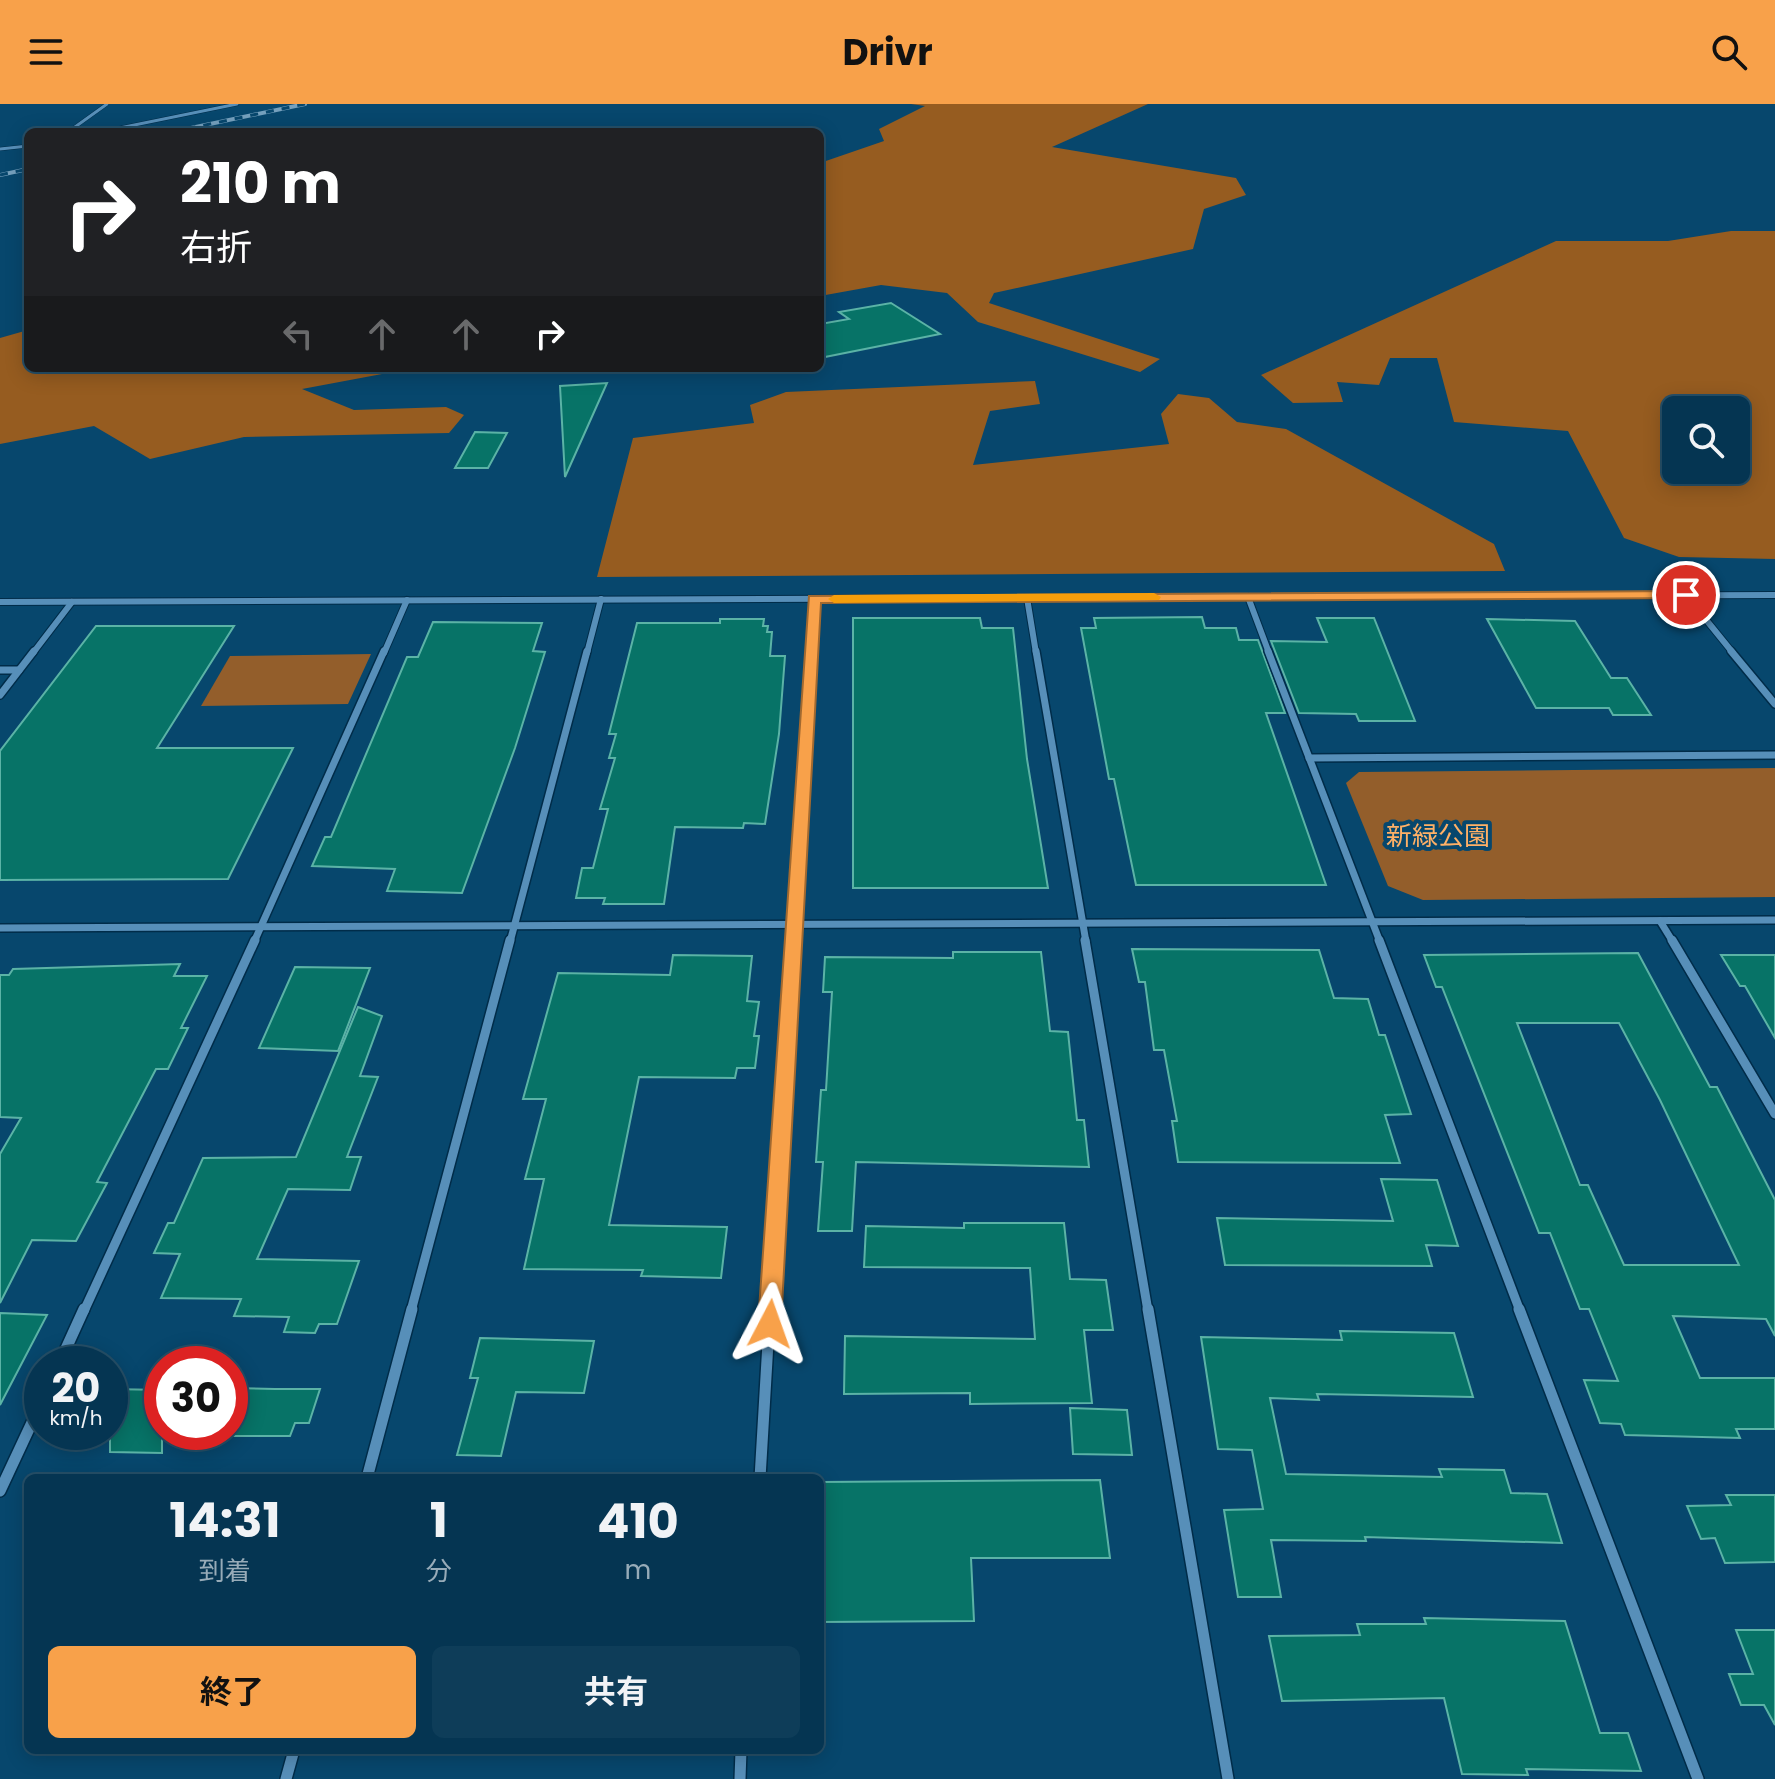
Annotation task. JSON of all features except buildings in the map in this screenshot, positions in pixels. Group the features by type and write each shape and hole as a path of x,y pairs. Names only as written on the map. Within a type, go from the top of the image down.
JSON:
{"street":[{"path":"74,128 107,104"},
{"path":"119,128 237,104"},
{"path":"0,149 24,146"},
{"path":"1686,595 1775,704"},
{"path":"0,602 1775,595"},
{"path":"1248,597 1698,1779"},
{"path":"1027,598 1228,1779"},
{"path":"368,1474 601,599"},
{"path":"760,1474 814,599"},
{"path":"67,1346 262,926 407,600"},
{"path":"0,695 72,602"},
{"path":"0,670 19,670"},
{"path":"1309,758 1775,755"},
{"path":"0,928 1775,920"},
{"path":"1660,921 1775,1114"},
{"path":"0,1491 24,1440"},
{"path":"286,1779 293,1754"},
{"path":"740,1779 741,1754"}],"green space":[{"path":"371,654 348,704 201,706 230,656"},
{"name":"新緑公園","path":"1775,768 1775,897 1423,900 1388,886 1346,783 1359,772"}],"shaded area":[{"path":"911,104 1148,104 1052,147 1236,178 1246,195 1204,209 1193,249 994,293 989,303 1160,359 1140,372 978,322 947,293 881,285 824,295 824,162 884,141 879,129 925,106"},
{"path":"1731,231 1775,231 1775,559 1679,557 1624,538 1568,431 1454,422 1437,358 1390,358 1379,385 1337,382 1343,402 1293,403 1261,375 1556,241 1668,241"},
{"path":"24,331 24,372 393,372 302,389 354,410 446,407 464,415 449,433 244,437 150,459 94,426 0,444 0,338"},
{"path":"1035,381 1040,404 990,411 973,465 1169,444 1161,414 1178,394 1209,398 1237,422 1286,429 1494,544 1505,571 597,577 633,438 754,423 750,405 786,392"}],"railway":[{"path":"191,128 305,104"},
{"path":"0,175 24,170"}],"slow traffic":[{"path":"834,599 1154,597"}],"route":[{"path":"770,1324 814,599 1686,595"}]}
